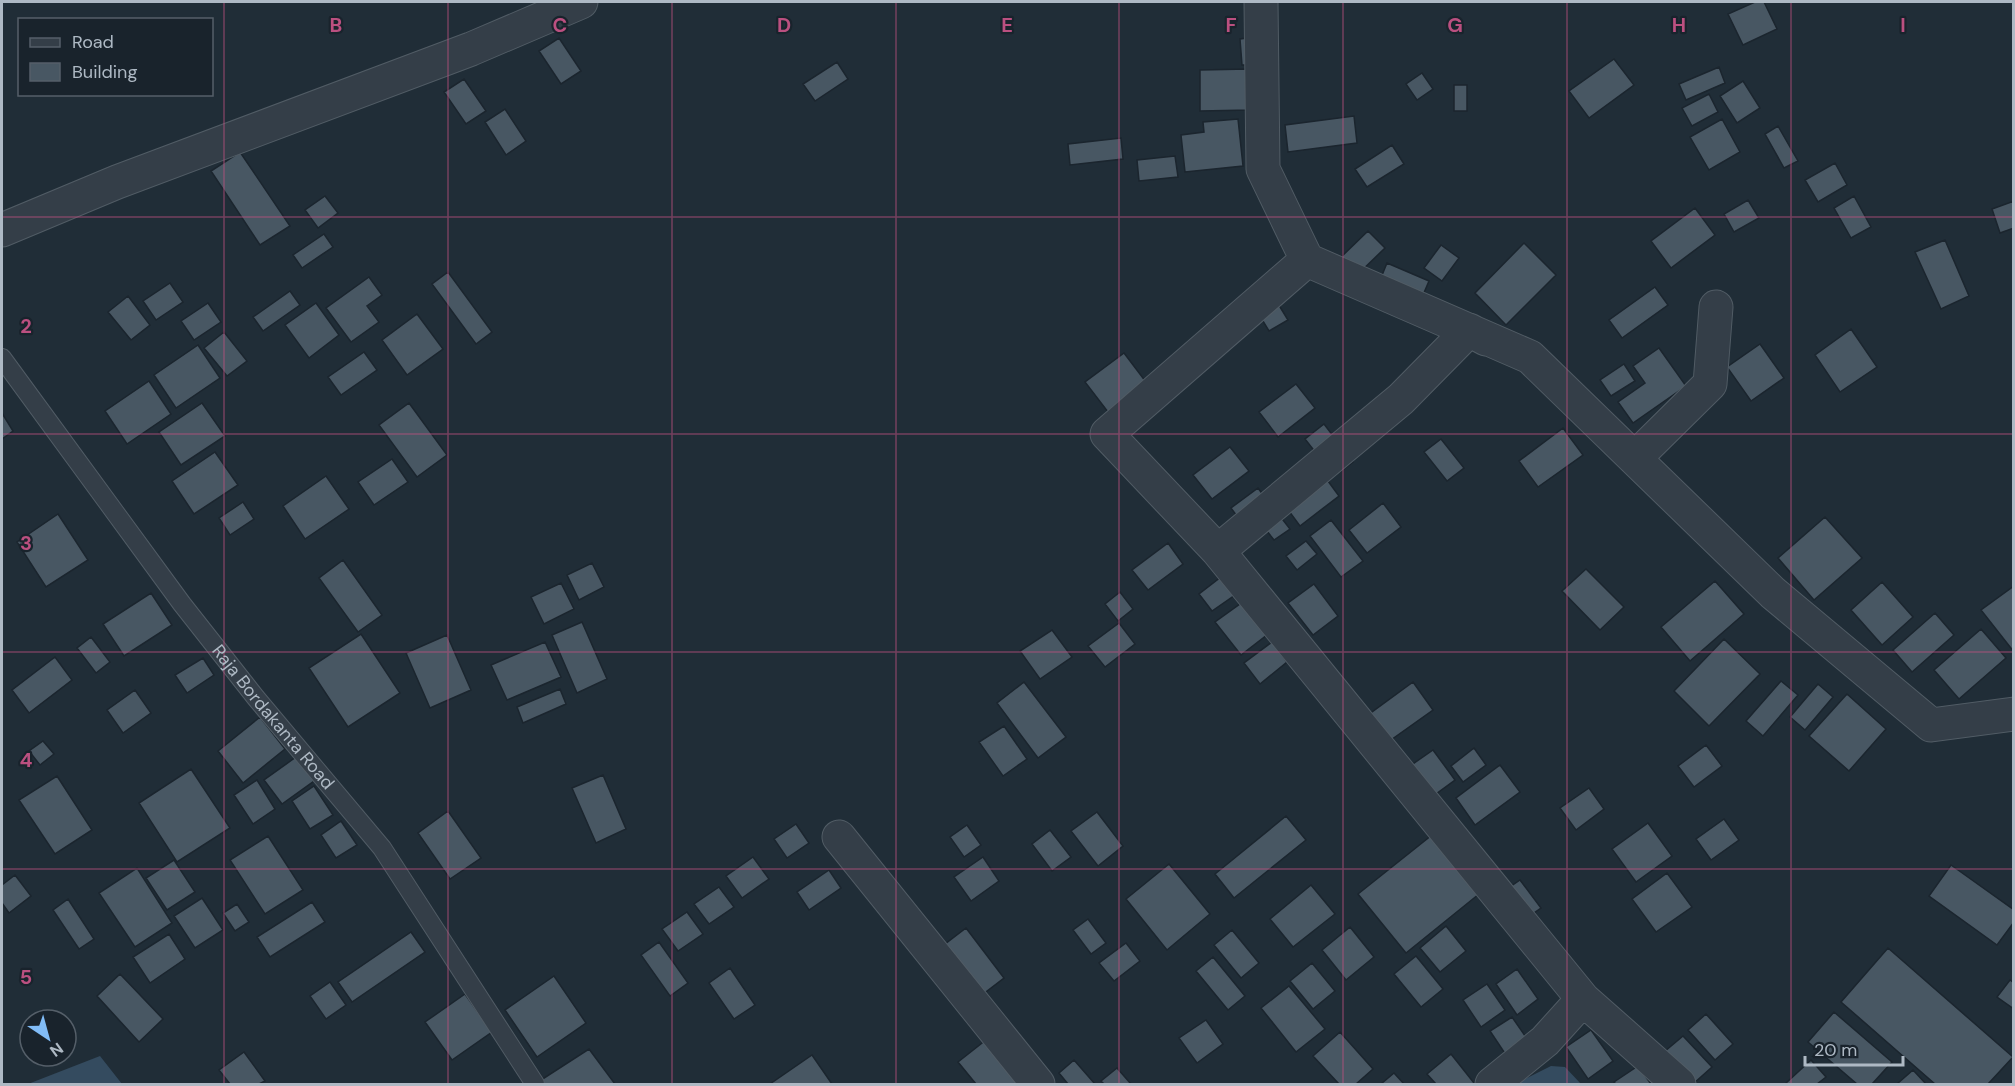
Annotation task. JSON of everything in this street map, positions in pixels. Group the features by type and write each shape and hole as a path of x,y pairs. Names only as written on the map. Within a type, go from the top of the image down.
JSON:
{"street":[{"path":"2,230 117,182 471,49 581,2"},
{"path":"1261,2 1263,169 1307,260 1469,330 1543,370 1773,592 1931,725 2013,714"},
{"path":"1307,260 1107,434 1218,551 1583,999 1679,1084"},
{"path":"1635,458 1710,384 1716,307"},
{"path":"1218,551 1401,399 1469,330"},
{"path":"839,837 1038,1084"},
{"path":"1492,1084 1545,1041 1583,999"}],"lane":[{"name":"Raja Bordakanta Road","path":"2,358 182,604 256,698 381,848 535,1084"}],"water":[{"path":"100,1056 122,1084 28,1084 69,1068 78,1068 78,1065"},
{"path":"1551,1066 1565,1067 1581,1084 1515,1084"}],"building":[{"path":"1755,2 1764,2 1777,29 1743,45 1728,14"},
{"path":"1254,37 1255,65 1242,65 1240,39"},
{"path":"559,38 581,71 561,84 539,51"},
{"path":"1614,59 1634,85 1589,118 1569,91"},
{"path":"837,62 848,79 815,101 803,84"},
{"path":"1719,67 1725,83 1686,100 1679,84"},
{"path":"1249,69 1250,110 1200,111 1200,70"},
{"path":"1422,73 1433,89 1417,100 1406,84"},
{"path":"464,79 486,111 466,124 444,92"},
{"path":"1743,81 1760,108 1737,123 1720,96"},
{"path":"1454,85 1467,85 1467,111 1454,111"},
{"path":"1709,94 1718,112 1692,126 1682,108"},
{"path":"505,109 526,141 506,155 485,122"},
{"path":"1354,116 1357,143 1288,152 1285,125"},
{"path":"1238,119 1243,166 1185,172 1181,135 1204,132 1203,122"},
{"path":"1722,119 1740,152 1709,170 1690,137"},
{"path":"1778,126 1798,161 1784,168 1765,134"},
{"path":"1121,138 1123,159 1070,165 1068,144"},
{"path":"1392,145 1404,164 1367,187 1355,169"},
{"path":"240,152 290,226 260,245 211,171"},
{"path":"1175,156 1178,177 1139,181 1137,160"},
{"path":"1835,163 1847,185 1818,202 1805,180"},
{"path":"325,196 338,213 318,228 305,210"},
{"path":"1854,196 1871,227 1851,238 1834,208"},
{"path":"1748,200 1759,218 1734,232 1724,214"},
{"path":"2014,201 2014,228 2000,233 1992,209"},
{"path":"1695,208 1715,235 1671,268 1651,241"},
{"path":"1368,231 1385,248 1354,278 1338,260"},
{"path":"324,234 333,247 302,268 293,255"},
{"path":"1945,240 1969,296 1941,309 1915,252"},
{"path":"1524,243 1556,275 1506,325 1475,293"},
{"path":"1441,245 1459,258 1442,281 1424,268"},
{"path":"1387,263 1429,281 1420,302 1378,285"},
{"path":"448,272 492,332 476,344 432,284"},
{"path":"369,277 382,295 367,306 379,322 351,342 326,308"},
{"path":"170,283 183,302 156,320 143,301"},
{"path":"1655,287 1668,305 1622,338 1609,320"},
{"path":"290,291 300,305 263,331 253,317"},
{"path":"128,296 150,325 131,340 108,312"},
{"path":"1277,302 1288,320 1269,331 1258,313"},
{"path":"208,303 221,322 194,340 181,321"},
{"path":"316,303 339,335 309,358 285,325"},
{"path":"417,314 443,349 407,375 382,340"},
{"path":"1851,329 1877,367 1840,392 1815,355"},
{"path":"224,332 247,361 227,376 204,348"},
{"path":"1760,344 1784,378 1751,401 1727,367"},
{"path":"198,345 220,378 176,408 154,375"},
{"path":"1659,348 1686,386 1633,423 1618,402 1645,383 1633,366"},
{"path":"364,352 377,370 341,395 328,377"},
{"path":"1124,353 1146,382 1108,412 1085,382"},
{"path":"1624,364 1635,381 1611,396 1600,380"},
{"path":"149,381 171,414 127,444 105,411"},
{"path":"1296,384 1315,408 1278,437 1259,412"},
{"path":"202,403 225,436 181,465 159,432"},
{"path":"409,403 447,455 417,477 379,425"},
{"path":"2,413 13,431 2,439"},
{"path":"1324,424 1353,462 1334,476 1305,439"},
{"path":"1563,428 1583,455 1538,487 1519,461"},
{"path":"1441,439 1464,468 1447,481 1424,452"},
{"path":"1230,447 1249,471 1212,499 1193,475"},
{"path":"215,452 238,485 194,514 172,481"},
{"path":"392,459 408,482 374,505 358,482"},
{"path":"326,476 349,509 305,539 283,506"},
{"path":"1325,477 1339,496 1300,526 1286,507"},
{"path":"1258,488 1272,507 1245,527 1231,508"},
{"path":"243,502 254,519 230,535 219,518"},
{"path":"1383,503 1401,527 1367,553 1349,530"},
{"path":"1276,511 1290,529 1274,540 1260,522"},
{"path":"58,514 88,560 46,587 17,542"},
{"path":"1825,517 1862,558 1814,600 1778,558"},
{"path":"1331,520 1363,561 1341,577 1310,536"},
{"path":"1306,541 1317,554 1297,570 1286,556"},
{"path":"1168,543 1183,564 1148,590 1132,570"},
{"path":"343,560 382,615 358,632 319,578"},
{"path":"592,563 604,587 579,600 567,575"},
{"path":"1586,569 1624,607 1600,630 1562,591"},
{"path":"1221,577 1235,595 1212,611 1199,594"},
{"path":"1715,581 1744,614 1690,661 1661,627"},
{"path":"1882,582 1913,617 1882,645 1851,610"},
{"path":"561,583 574,609 544,624 531,597"},
{"path":"1314,584 1338,616 1313,635 1288,603"},
{"path":"2014,586 2014,652 1981,610"},
{"path":"1120,592 1133,609 1118,621 1105,604"},
{"path":"151,593 172,625 124,656 103,624"},
{"path":"1247,599 1272,631 1241,655 1215,622"},
{"path":"1935,613 1954,635 1912,672 1893,650"},
{"path":"582,622 607,679 577,693 552,635"},
{"path":"1119,623 1135,644 1105,667 1088,646"},
{"path":"1981,629 2006,658 1959,699 1934,670"},
{"path":"1052,630 1072,657 1040,679 1020,651"},
{"path":"361,634 400,693 348,727 309,668"},
{"path":"447,635 471,690 430,708 406,653"},
{"path":"91,637 110,662 96,673 77,648"},
{"path":"1724,639 1760,674 1709,726 1674,691"},
{"path":"545,642 561,677 507,700 491,665"},
{"path":"1272,642 1287,662 1260,684 1244,663"},
{"path":"55,657 72,680 29,713 12,690"},
{"path":"203,658 214,675 187,693 175,675"},
{"path":"1781,681 1798,695 1763,736 1746,721"},
{"path":"1024,682 1066,737 1038,758 997,703"},
{"path":"1413,682 1433,710 1388,742 1368,715"},
{"path":"1818,684 1833,697 1805,730 1790,717"},
{"path":"560,689 566,704 523,723 517,707"},
{"path":"135,690 151,713 123,733 107,710"},
{"path":"1847,694 1886,729 1849,771 1809,736"},
{"path":"260,717 285,749 243,783 218,751"},
{"path":"1004,726 1027,759 1003,776 979,742"},
{"path":"43,741 54,754 40,765 29,751"},
{"path":"1706,745 1722,766 1694,787 1678,766"},
{"path":"1474,748 1486,765 1463,782 1451,766"},
{"path":"1433,750 1455,780 1429,799 1407,768"},
{"path":"296,757 314,781 282,804 264,780"},
{"path":"1500,765 1520,792 1475,825 1456,798"},
{"path":"191,769 230,828 177,862 139,803"},
{"path":"603,775 626,829 596,843 572,788"},
{"path":"57,776 92,830 55,854 19,800"},
{"path":"257,780 275,809 253,824 234,795"},
{"path":"314,786 333,815 310,829 292,801"},
{"path":"1589,788 1604,809 1576,830 1560,808"},
{"path":"448,811 481,858 450,879 418,833"},
{"path":"1097,812 1123,846 1098,866 1071,831"},
{"path":"1286,816 1306,840 1234,898 1215,874"},
{"path":"1724,819 1739,840 1711,860 1696,839"},
{"path":"341,821 357,845 336,858 321,835"},
{"path":"1648,823 1672,856 1636,882 1612,849"},
{"path":"796,824 809,843 787,858 774,839"},
{"path":"967,825 981,845 964,857 950,837"},
{"path":"1050,830 1071,857 1052,871 1032,844"},
{"path":"1432,835 1479,894 1406,953 1358,894"},
{"path":"268,836 303,890 265,914 230,860"},
{"path":"753,857 769,879 742,898 726,876"},
{"path":"983,857 999,881 971,901 954,877"},
{"path":"174,860 195,892 167,910 146,878"},
{"path":"1169,864 1210,914 1167,950 1126,899"},
{"path":"1951,865 2014,910 2014,922 1997,945 1929,896"},
{"path":"137,868 172,923 135,947 99,893"},
{"path":"829,870 841,888 809,910 797,892"},
{"path":"1667,873 1692,907 1656,932 1632,899"},
{"path":"15,875 31,896 9,913 2,903 2,885"},
{"path":"1520,880 1541,908 1528,917 1507,889"},
{"path":"1311,885 1335,914 1293,947 1270,919"},
{"path":"719,887 734,907 709,924 694,904"},
{"path":"202,898 223,930 195,948 174,916"},
{"path":"68,899 94,939 79,949 53,910"},
{"path":"312,902 325,922 270,957 257,937"},
{"path":"237,904 249,922 235,931 223,913"},
{"path":"687,912 703,934 678,951 662,929"},
{"path":"1088,919 1106,943 1091,954 1073,930"},
{"path":"1446,926 1466,951 1440,972 1420,948"},
{"path":"1350,927 1374,957 1346,980 1322,950"},
{"path":"966,928 1004,978 974,1001 936,951"},
{"path":"1232,930 1259,963 1241,978 1214,945"},
{"path":"411,932 425,952 352,1002 338,982"},
{"path":"169,934 185,959 150,983 133,957"},
{"path":"659,942 688,983 670,996 641,955"},
{"path":"1126,943 1140,961 1114,981 1099,963"},
{"path":"1888,948 2013,1057 1988,1084 1935,1084 1841,1002"},
{"path":"1416,956 1443,989 1421,1007 1394,974"},
{"path":"1213,957 1245,996 1228,1010 1196,971"},
{"path":"1312,963 1335,991 1313,1009 1290,981"},
{"path":"730,968 755,1005 734,1019 709,983"},
{"path":"1517,969 1538,999 1517,1015 1496,984"},
{"path":"120,974 163,1019 139,1042 97,996"},
{"path":"554,976 586,1023 537,1057 505,1010"},
{"path":"2010,980 2014,983 2014,1009 1997,997"},
{"path":"330,982 346,1005 326,1019 310,996"},
{"path":"1487,984 1505,1010 1481,1027 1463,1000"},
{"path":"1289,986 1325,1029 1296,1052 1261,1008"},
{"path":"465,994 492,1032 452,1060 425,1022"},
{"path":"1834,1012 1892,1062 1872,1084 1857,1084 1808,1042"},
{"path":"1706,1014 1733,1044 1715,1060 1688,1030"},
{"path":"1512,1017 1530,1043 1508,1058 1490,1031"},
{"path":"1206,1020 1223,1044 1197,1063 1179,1038"},
{"path":"1591,1030 1613,1061 1588,1079 1566,1047"},
{"path":"1340,1032 1373,1069 1356,1084 1339,1084 1313,1056"},
{"path":"991,1036 1028,1084 976,1084 958,1062"},
{"path":"1683,1036 1712,1067 1693,1084 1664,1052"},
{"path":"589,1049 615,1084 544,1084 541,1080"},
{"path":"244,1052 265,1081 259,1084 230,1084 219,1070"},
{"path":"1451,1054 1474,1083 1436,1084 1427,1074"},
{"path":"812,1055 832,1084 770,1084"},
{"path":"1074,1060 1095,1084 1068,1084 1059,1073"},
{"path":"1811,1060 1826,1077 1817,1084 1785,1084"},
{"path":"1638,1066 1651,1084 1616,1084 1614,1082"},
{"path":"1117,1068 1131,1084 1104,1084 1101,1081"},
{"path":"1913,1070 1926,1084 1897,1084"},
{"path":"1394,1073 1404,1084 1381,1084"}]}
